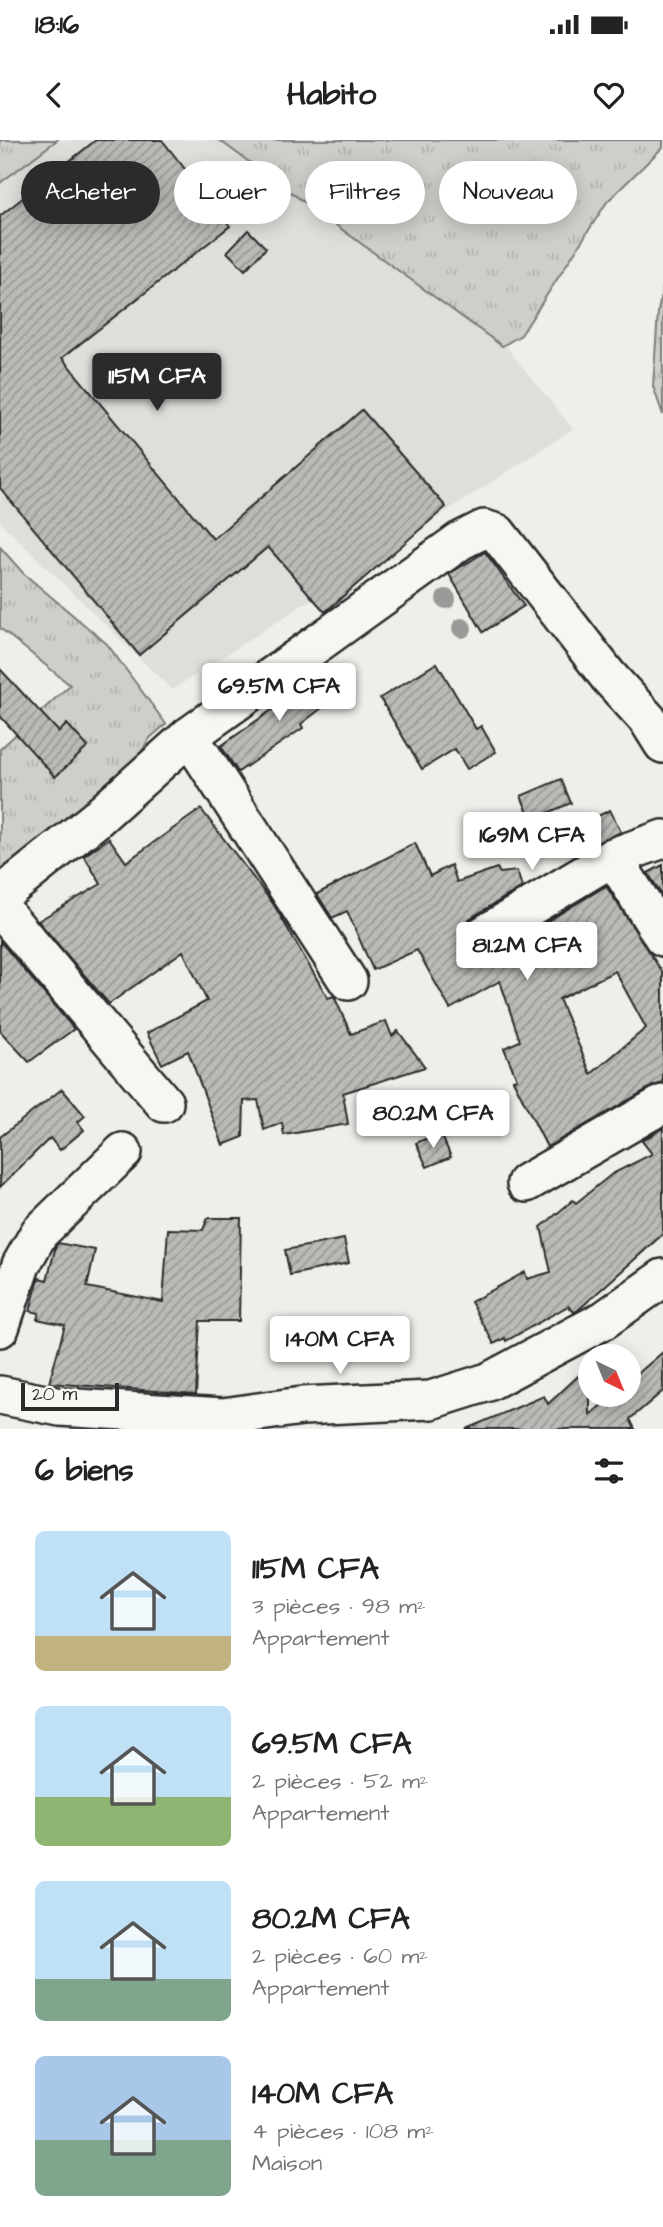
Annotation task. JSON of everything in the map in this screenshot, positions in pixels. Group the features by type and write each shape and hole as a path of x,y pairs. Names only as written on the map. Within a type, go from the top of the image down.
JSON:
{"street":[{"path":"0,896 95,820 189,736 460,541 484,529 497,533 663,744"},
{"path":"189,736 348,981"},
{"path":"480,937 613,857 663,839"},
{"path":"613,857 663,937"},
{"path":"0,908 164,1103"},
{"path":"526,1183 663,1104"},
{"path":"0,1328 21,1265 39,1233 123,1152"},
{"path":"0,1395 60,1407 223,1417 302,1406 431,1401 488,1382 604,1320 663,1278"}],"shaded area":[{"path":"52,140 338,140 355,161 305,161 305,224 406,224 573,429 172,690 0,522 0,182 21,165 21,224 160,224 160,161 26,161"}],"green space":[{"path":"0,140 57,140 29,161 21,161 21,167 0,183"},
{"path":"219,140 663,140 663,147 607,202 521,335 502,346 334,224 425,224 425,161 305,161 305,203 291,192 291,161 248,161"},
{"path":"663,286 663,415 653,386 658,312"},
{"path":"0,547 23,573 107,644 166,724 150,738 133,765 0,875 0,749 70,685 0,628"}],"building":[{"path":"96,140 162,140 179,161 174,161 174,224 230,226 62,358 213,539 362,410 446,507 325,612 268,547 139,655 0,488 0,216 21,199 21,224 160,224 160,161 69,161"},
{"path":"248,230 266,248 245,270 227,252"},
{"path":"485,552 524,606 483,632 449,574"},
{"path":"437,663 476,729 481,726 496,752 467,769 455,749 422,769 380,698"},
{"path":"0,669 59,732 67,724 88,747 55,777 0,716"},
{"path":"324,673 340,694 301,724 303,728 238,772 221,746"},
{"path":"561,779 571,803 531,820 521,796"},
{"path":"201,809 274,905 328,998 334,996 351,1034 386,1021 392,1036 398,1031 425,1067 343,1093 348,1124 284,1135 282,1123 264,1130 258,1100 244,1101 243,1137 223,1145 188,1051 162,1064 147,1033 207,1001 183,951 109,1004 38,921 101,884 84,856 109,838 126,862"},
{"path":"610,810 621,832 588,847 577,826"},
{"path":"415,843 430,876 451,865 457,882 497,868 500,873 517,871 522,887 469,919 461,927 459,938 462,948 470,956 480,958 491,955 606,886 663,973 663,1083 653,1086 547,1147 513,1080 517,1079 504,1048 520,1041 500,981 450,1009 417,950 373,970 347,911 332,918 317,894","holes":["615,971 646,1028 591,1074 559,999"]},
{"path":"663,865 663,897 648,873"},
{"path":"0,941 74,1029 29,1062 0,1031"},
{"path":"62,1089 85,1116 78,1122 84,1130 60,1150 50,1138 0,1187 0,1137"},
{"path":"663,1128 663,1234 577,1311 574,1312 568,1306 506,1341 505,1338 494,1344 471,1302 525,1272 527,1279 551,1272 541,1227 573,1200 576,1203 612,1174 652,1154 642,1141"},
{"path":"432,1136 442,1136 451,1157 427,1167 416,1143"},
{"path":"208,1218 241,1218 239,1321 200,1321 196,1394 49,1383 65,1325 37,1319 39,1313 30,1311 39,1278 47,1280 58,1243 95,1250 87,1287 163,1302 168,1229 203,1230"},
{"path":"344,1239 349,1263 290,1275 285,1250"},
{"path":"663,1352 663,1391 630,1419 635,1429 466,1429 544,1396 548,1404 578,1376 578,1407 590,1407 590,1415 599,1407 641,1407 641,1371"}]}
